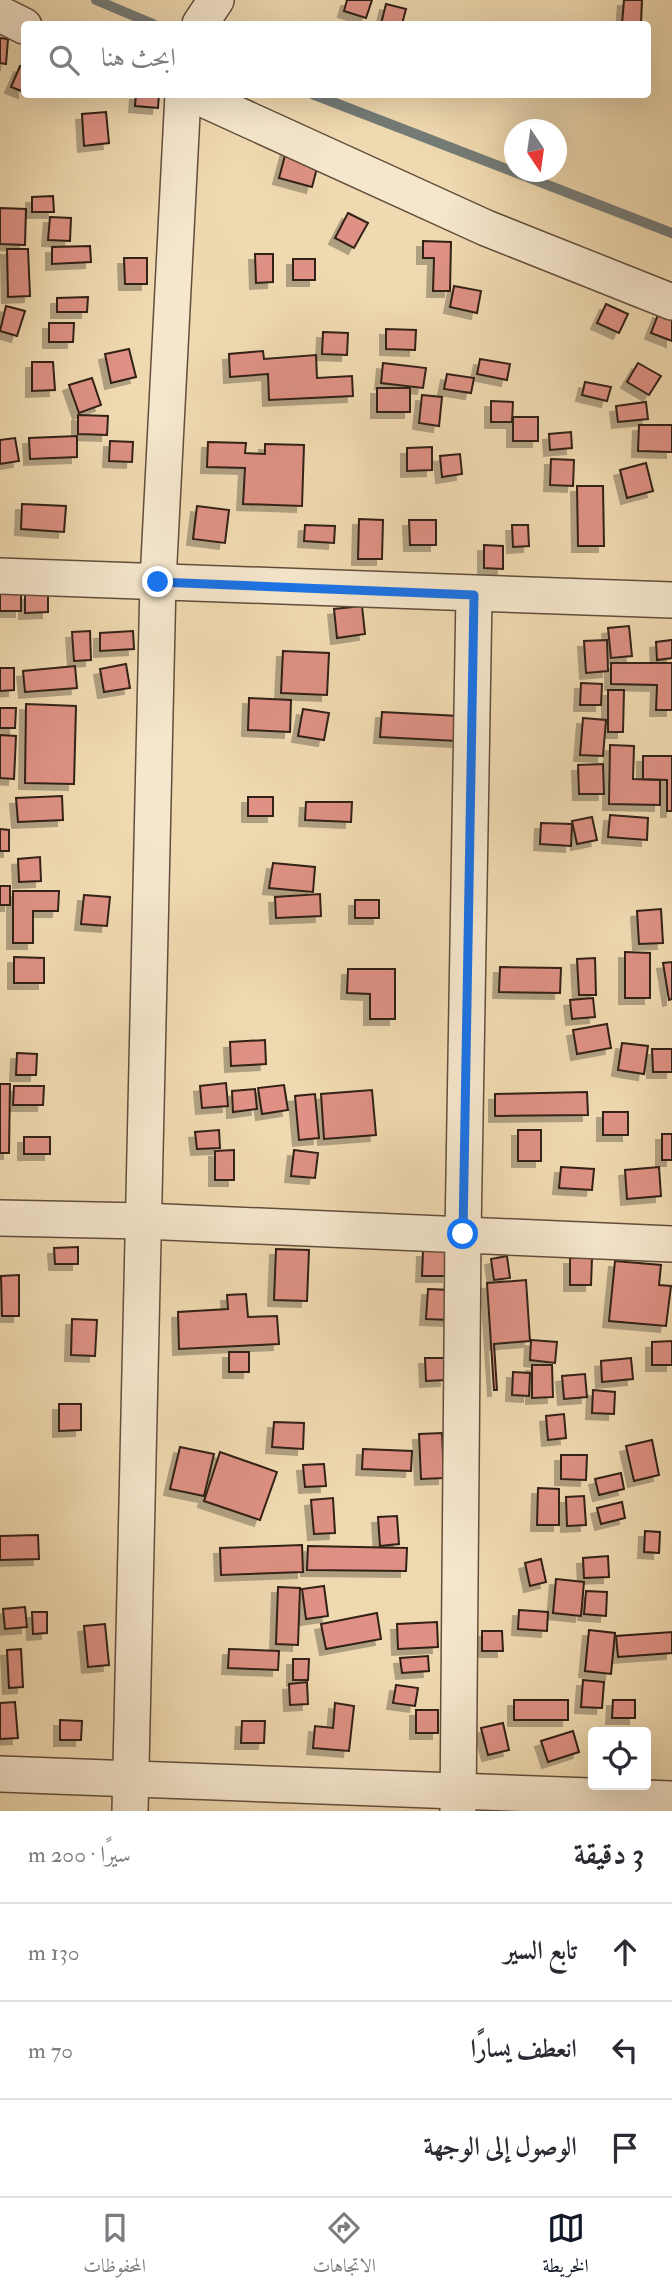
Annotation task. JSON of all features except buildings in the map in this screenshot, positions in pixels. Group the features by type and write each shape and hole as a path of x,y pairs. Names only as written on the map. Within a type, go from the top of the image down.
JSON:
{"street":[{"path":"202,21 216,0"},
{"path":"0,14 21,24"},
{"path":"130,1795 158,582 183,98"},
{"path":"201,98 486,228 672,302"},
{"path":"0,576 672,600"},
{"path":"459,1801 463,1234 474,595"},
{"path":"0,1218 143,1221 672,1244"},
{"path":"0,1774 130,1795 459,1801 672,1799"}],"waterway":[{"path":"96,0 146,21"},
{"path":"322,98 672,233"}],"route":[{"path":"158,582 474,595 463,1234"}]}
